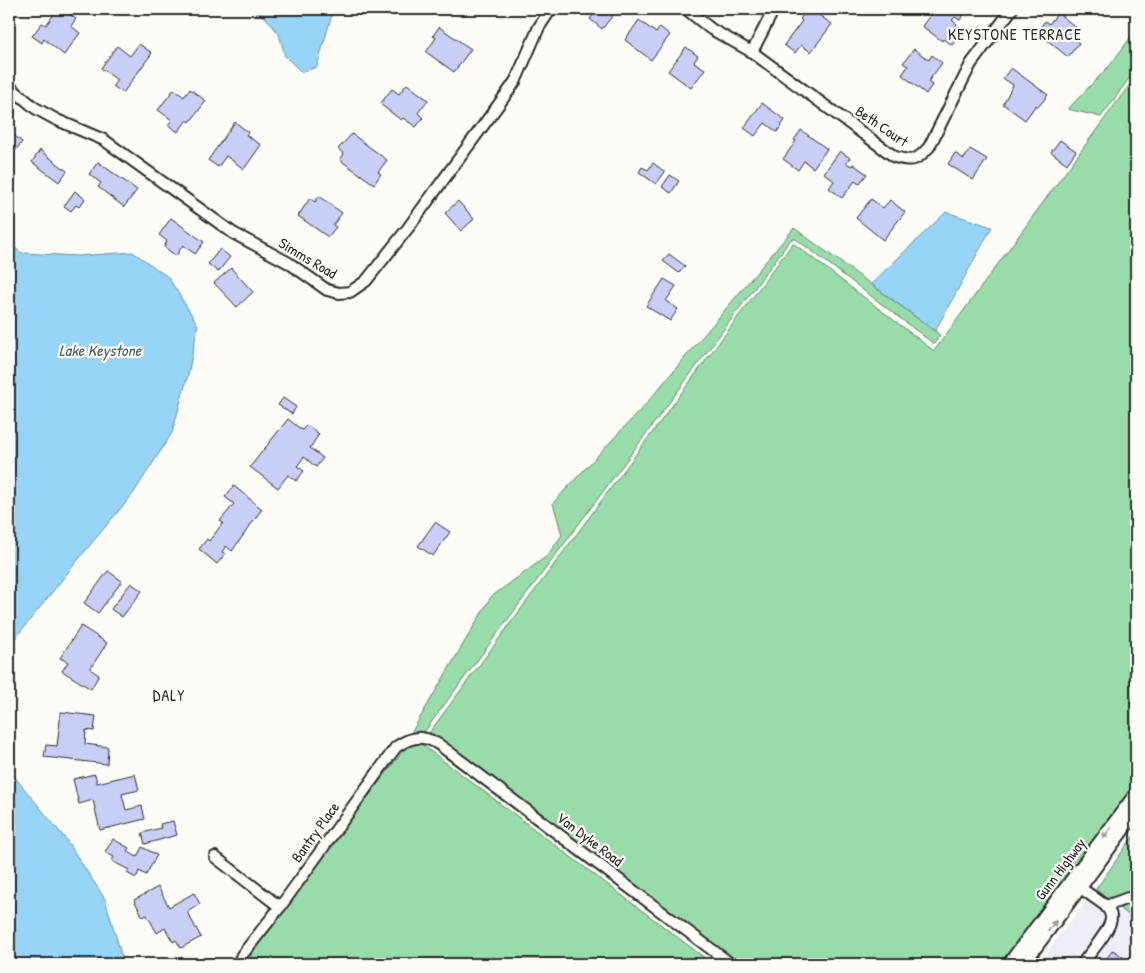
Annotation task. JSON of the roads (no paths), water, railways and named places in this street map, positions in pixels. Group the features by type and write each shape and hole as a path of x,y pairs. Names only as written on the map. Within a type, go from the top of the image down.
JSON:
{"main road":[{"name":"Gunn Highway","path":"1023,964 1136,794"},
{"name":"Gunn Highway","path":"1009,964 1136,812"}],"street":[{"name":"Simms Road","path":"9,86 35,108 57,120 104,140 233,233 289,263 327,290 339,293 350,292 366,281 510,89 516,80 539,27 551,9"},
{"name":"Beth Court","path":"686,9 711,28 752,52 895,157 908,160 920,157 929,147 971,64 1012,9"},
{"path":"752,52 774,9"},
{"name":"Bantry Place","path":"238,964 242,955 396,747 409,739 421,737 430,739"},
{"name":"Van Dyke Road","path":"430,739 445,748 731,964"},
{"path":"215,857 280,906"},
{"path":"1076,884 1106,906 1111,916 1110,923 1082,964"},
{"path":"1106,906 1128,898"}],"water":[{"path":"250,9 337,9 332,14 317,67 301,72 285,56 279,34 266,18"},
{"path":"946,212 992,227 935,331 871,284"},
{"name":"Lake Keystone","path":"9,244 22,253 78,256 133,252 168,277 198,325 188,375 172,433 133,494 13,641 9,655"},
{"path":"9,756 13,775 65,838 105,899 124,964 9,964"}],"district":[{"name":"KEYSTONE TERRACE","path":"1015,34"},
{"name":"DALY","path":"169,695"}]}
